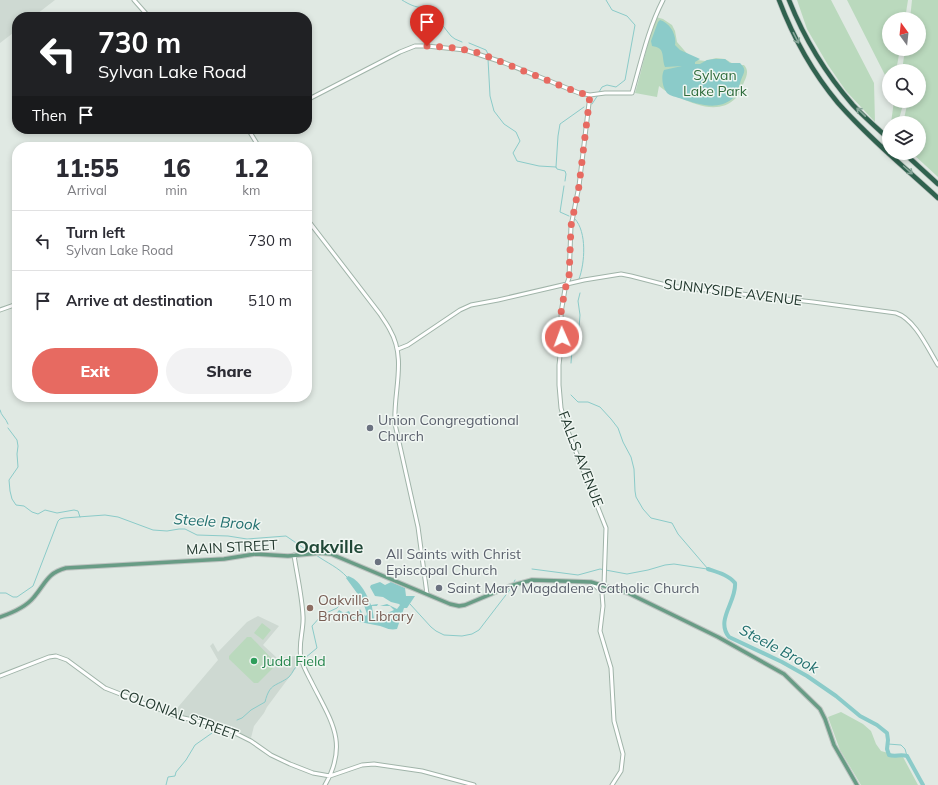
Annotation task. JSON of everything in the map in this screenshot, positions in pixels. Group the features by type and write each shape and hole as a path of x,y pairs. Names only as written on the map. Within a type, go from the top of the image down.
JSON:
{"highway":[{"path":"789,0 806,36 825,68 854,106 882,132"},
{"path":"779,1 806,56 826,88 866,132 938,198"},
{"path":"912,160 938,184"}],"main road":[{"path":"134,0 145,12"},
{"path":"312,97 400,52 415,46 456,48 489,56 579,93 590,95 605,93 632,93 648,37 663,0"},
{"name":"FALLS AVENUE","path":"590,95 579,186 571,226 569,278 566,284 561,313 562,337 559,365 561,408 567,429 606,528 606,565 604,585"},
{"path":"312,226 390,329 398,349 400,364 394,410 395,424 418,527 427,594"},
{"name":"SUNNYSIDE AVENUE","path":"398,349 408,345 460,310 471,305 566,284 626,274 670,286 896,313 903,316 911,323 938,365"},
{"path":"0,310 12,306"},
{"name":"MAIN STREET","path":"0,617 22,607 34,597 44,581 60,570 66,568 224,559 255,554 294,555 318,553 334,555 450,604 459,606 465,605 510,586 536,580 590,582 628,593 718,637 784,674 820,709 834,745 857,785"},
{"path":"294,555 303,617 299,645 301,659 336,733 337,745 334,766 326,784"},
{"path":"590,582 602,593 600,632 609,660 612,676 614,721 623,754 621,771 612,785"},
{"name":"COLONIAL STREET","path":"0,676 49,656 56,656 67,660 105,688 179,717 216,726 233,732 251,741 271,755 313,773 330,776 362,765 374,764 422,771 474,785"},
{"path":"334,766 340,773"},
{"path":"321,774 325,779 326,784"}],"shaded area":[{"path":"0,0 55,0 39,12 12,12 12,34 0,43"},
{"path":"258,616 279,626 263,645 277,658 295,656 299,664 254,726 251,738 215,723 173,713 218,660 210,646 213,643 218,652 247,622"}],"green space":[{"path":"797,0 831,0 874,83 875,122 846,91 828,65 807,29"},
{"path":"847,0 908,0 906,12 882,12 882,56 899,56 897,64 882,64 882,69"},
{"path":"912,0 938,0 938,177 920,160 926,160 926,116 905,116 906,108 926,108 926,64 903,64 904,56 926,56 926,12 911,12"},
{"name":"Sylvan Lake Park","path":"656,17 663,19 672,25 677,42 690,57 705,61 716,58 725,59 735,65 744,65 747,69 747,75 736,98 723,106 709,107 695,104 664,90 659,86 657,97 635,93"},
{"path":"893,108 902,108 900,116 892,116"},
{"path":"262,623 271,630 263,640 254,633"},
{"name":"Judd Field","path":"247,637 251,637 277,664 258,683 254,683 229,659 229,656"},
{"path":"841,712 863,724 871,731 876,744 881,751 903,757 918,785 861,785 840,750 828,717"}],"water":[{"name":"Sylvan Lake Park","path":"660,20 667,24 674,33 675,45 680,50 700,59 695,62 695,64 700,64 707,60 725,59 730,63 740,63 744,67 744,73 737,92 732,99 726,103 714,106 688,101 667,93 662,82 664,70 682,66 665,67 661,51 652,46 651,41"},
{"path":"348,576 356,580 365,592 371,605 378,604 377,606 372,606 374,619 387,620 397,615 384,616 383,615 394,610 390,606 380,606 387,604 397,609 400,605 383,597 375,596 370,587 371,585 380,582 385,585 391,582 405,588 406,596 415,596 407,608 404,608 397,629 388,629 355,621 336,614 339,610 344,613 349,611 352,617 355,618 360,609 363,614 366,616 367,614 365,604 346,578"}],"waterway":[{"path":"402,0 414,6 428,7 451,36 462,42"},
{"path":"599,92 602,87 607,85 616,87 625,80 635,25 627,16 612,10 606,0"},
{"path":"469,43 486,50 489,56"},
{"path":"488,59 490,96 494,111 504,124 516,132 520,141 513,153 517,161 539,166 556,167 557,169 565,171 565,181"},
{"path":"592,104 598,95"},
{"path":"556,167 560,124 584,107"},
{"path":"564,186 560,212 569,216"},
{"path":"575,219 582,232 584,248 583,265 579,279"},
{"path":"571,363 572,350 579,328 580,315 578,301 580,293"},
{"path":"571,395 578,402 588,402 600,407 611,419 618,428 631,457 634,469 636,497 643,509 651,518 672,523 678,534 708,569"},
{"path":"0,410 8,424"},
{"path":"8,428 17,440 18,446 18,467 9,480 12,499 16,505 24,506 32,512 38,514 45,510 57,513 74,510 78,511 80,517"},
{"name":"Steele Brook","path":"0,593 6,593 13,597 17,597 33,586 58,521 64,518 105,515 118,517 153,530 167,531 185,529 197,535 228,536 247,539 286,536 311,553"},
{"name":"Steele Brook","path":"316,555 347,577"},
{"name":"Steele Brook","path":"532,569 578,575 600,569 627,574 674,564 707,569"},
{"name":"Steele Brook","path":"708,569 726,576 735,583 735,590 725,617 724,624 725,631 729,637 782,662 807,676 836,696 860,716 877,725 887,733 887,749 889,755 907,756 923,785"},
{"name":"Steele Brook","path":"513,584 515,580"},
{"name":"Steele Brook","path":"410,604 436,631 444,635 462,636 472,634 479,630 512,587"},
{"path":"305,658 317,648 312,626 322,615 337,608 339,606 339,602 346,599 349,602 350,600 355,600 364,604 365,607"},
{"path":"237,720 265,702 271,688 289,677 299,664"},
{"path":"166,785 168,777 175,776 176,772 186,760 195,745 212,733 216,728"},
{"name":"Steele Brook","path":"888,744 901,745 905,749 907,756"}],"place":[{"name":"Union Congregational Church","path":"370,428"},
{"name":"All Saints with Christ Episcopal Church","path":"378,562"},
{"name":"Saint Mary Magdalene Catholic Church","path":"439,588"},
{"name":"Oakville Branch Library","path":"310,608"},
{"name":"Judd Field","path":"254,661"}],"district":[{"name":"Oakville","path":"329,547"}],"route":[{"path":"427,46 456,48 479,53 579,93 590,95 577,200 570,233 569,278 565,289 561,313 562,337"}]}
